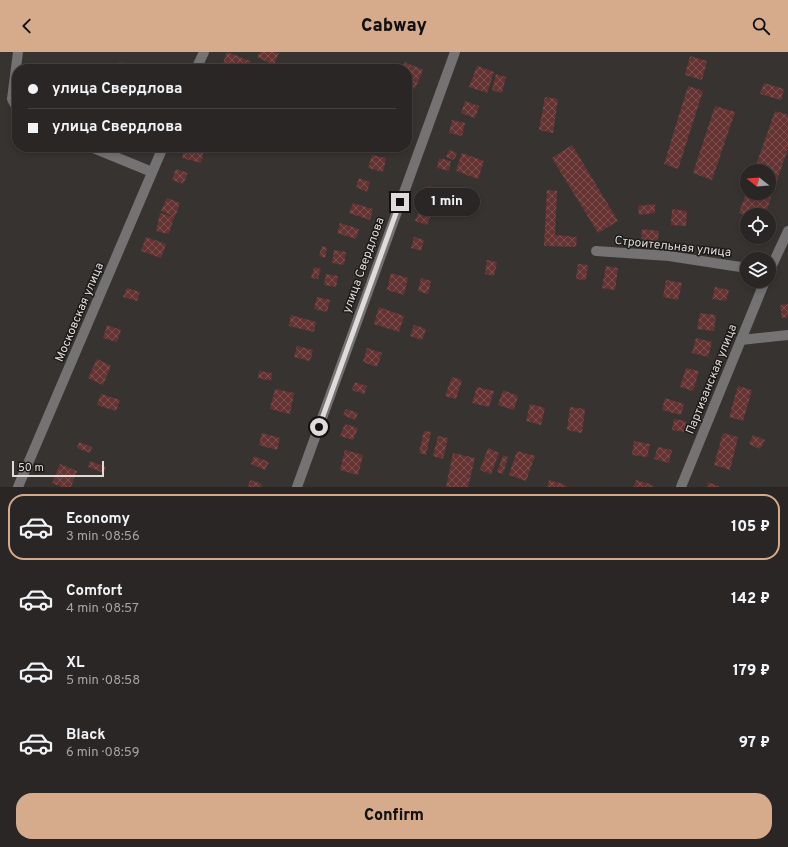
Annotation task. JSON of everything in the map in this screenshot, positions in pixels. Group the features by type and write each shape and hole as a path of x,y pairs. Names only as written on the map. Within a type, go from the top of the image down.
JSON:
{"street":[{"path":"16,64 18,52"},
{"path":"198,64 204,52"},
{"name":"улица Свердлова","path":"297,487 454,52"},
{"path":"103,152 152,172"},
{"name":"Московская улица","path":"18,487 161,152"},
{"path":"776,259 785,242 788,231"},
{"name":"Строительная улица","path":"596,251 669,256 740,267"},
{"name":"Партизанская улица","path":"681,487 762,288"},
{"path":"741,340 788,335"}],"building":[{"path":"227,52 250,61 249,64 223,64"},
{"path":"260,52 279,53 274,64 257,57"},
{"path":"690,56 707,61 702,80 685,75"},
{"path":"119,62 129,64 119,64"},
{"path":"412,65 423,70 415,89 412,88"},
{"path":"477,66 494,72 487,93 469,87"},
{"path":"496,74 506,77 502,93 492,90"},
{"path":"764,83 784,89 781,100 760,94"},
{"path":"688,86 703,91 678,169 664,164"},
{"path":"545,97 558,99 553,133 539,130"},
{"path":"465,101 479,106 475,118 461,113"},
{"path":"715,106 735,112 712,180 693,173"},
{"path":"775,111 788,115 788,149 776,183 776,164 756,164"},
{"path":"452,120 465,123 462,136 449,133"},
{"path":"572,145 618,221 598,233 552,158"},
{"path":"449,150 457,153 454,160 446,157"},
{"path":"184,152 204,152 201,163 182,158"},
{"path":"462,153 484,161 478,179 456,171"},
{"path":"372,155 386,158 383,172 368,168"},
{"path":"439,158 451,161 449,171 437,168"},
{"path":"176,169 188,173 183,184 172,180"},
{"path":"359,178 370,182 367,192 356,187"},
{"path":"428,186 442,190 439,202 425,198"},
{"path":"547,190 557,191 555,235 577,237 576,247 544,246"},
{"path":"167,198 180,203 175,217 161,211"},
{"path":"744,200 770,200 767,208 741,208"},
{"path":"353,203 373,209 370,220 349,213"},
{"path":"655,204 655,213 639,215 638,206"},
{"path":"420,208 432,213 427,225 415,221"},
{"path":"672,209 687,211 686,226 671,225"},
{"path":"160,213 174,217 169,234 156,231"},
{"path":"340,223 359,229 356,239 337,233"},
{"path":"642,229 659,231 657,246 641,244"},
{"path":"146,237 166,244 161,258 141,251"},
{"path":"414,237 424,240 421,251 411,248"},
{"path":"322,246 327,248 325,258 319,256"},
{"path":"334,250 346,252 344,265 332,263"},
{"path":"487,260 497,262 494,276 485,274"},
{"path":"578,264 588,265 586,280 576,279"},
{"path":"606,266 618,268 615,290 602,288"},
{"path":"314,267 321,269 318,279 311,278"},
{"path":"391,273 408,278 404,295 387,290"},
{"path":"326,274 338,276 336,287 324,285"},
{"path":"421,278 431,281 428,294 418,291"},
{"path":"666,280 682,283 678,300 663,297"},
{"path":"715,287 729,290 726,301 712,299"},
{"path":"127,288 140,292 137,301 123,297"},
{"path":"317,297 330,300 327,312 314,309"},
{"path":"788,304 788,317 782,318 780,305"},
{"path":"379,307 404,316 399,332 374,324"},
{"path":"700,313 716,315 714,331 697,329"},
{"path":"291,315 316,322 314,332 289,326"},
{"path":"107,325 121,330 117,342 103,338"},
{"path":"414,325 426,329 422,340 410,336"},
{"path":"696,338 712,342 708,357 692,353"},
{"path":"297,346 313,350 310,361 294,357"},
{"path":"367,348 382,353 377,367 363,362"},
{"path":"97,359 111,366 103,385 88,378"},
{"path":"686,368 699,371 693,391 680,387"},
{"path":"259,371 272,373 271,381 258,378"},
{"path":"452,377 462,380 456,399 445,396"},
{"path":"355,382 367,386 364,394 352,390"},
{"path":"738,386 752,390 743,421 729,417"},
{"path":"477,387 494,391 489,407 472,403"},
{"path":"275,389 294,393 290,414 270,409"},
{"path":"503,390 518,396 514,410 498,405"},
{"path":"101,394 120,400 116,411 97,405"},
{"path":"665,398 684,404 681,415 662,410"},
{"path":"530,404 545,408 541,425 526,421"},
{"path":"570,407 585,409 582,433 567,430"},
{"path":"346,409 358,413 355,420 343,415"},
{"path":"674,419 686,421 684,432 672,430"},
{"path":"345,424 358,428 353,440 340,436"},
{"path":"424,431 431,432 426,455 419,453"},
{"path":"262,433 280,438 277,450 259,445"},
{"path":"723,433 738,437 730,470 714,465"},
{"path":"753,435 765,440 760,449 749,444"},
{"path":"438,436 448,438 443,459 433,456"},
{"path":"634,441 650,444 647,457 632,455"},
{"path":"79,442 92,447 90,453 77,448"},
{"path":"658,447 672,450 669,463 654,459"},
{"path":"488,448 499,453 491,474 480,470"},
{"path":"345,450 363,455 358,475 340,470"},
{"path":"517,451 535,456 526,481 509,475"},
{"path":"453,453 475,458 468,487 446,487"},
{"path":"503,455 508,457 503,474 497,472"},
{"path":"254,456 269,462 265,470 251,464"},
{"path":"90,461 106,467 104,473 88,467"},
{"path":"60,464 77,471 71,487 62,487 52,483"},
{"path":"250,480 262,484 261,487 248,487"},
{"path":"549,480 566,485 565,487 547,487"},
{"path":"636,480 653,485 653,487 634,487"},
{"path":"708,482 720,487 707,487"}],"route":[{"path":"319,427 400,202"}]}
